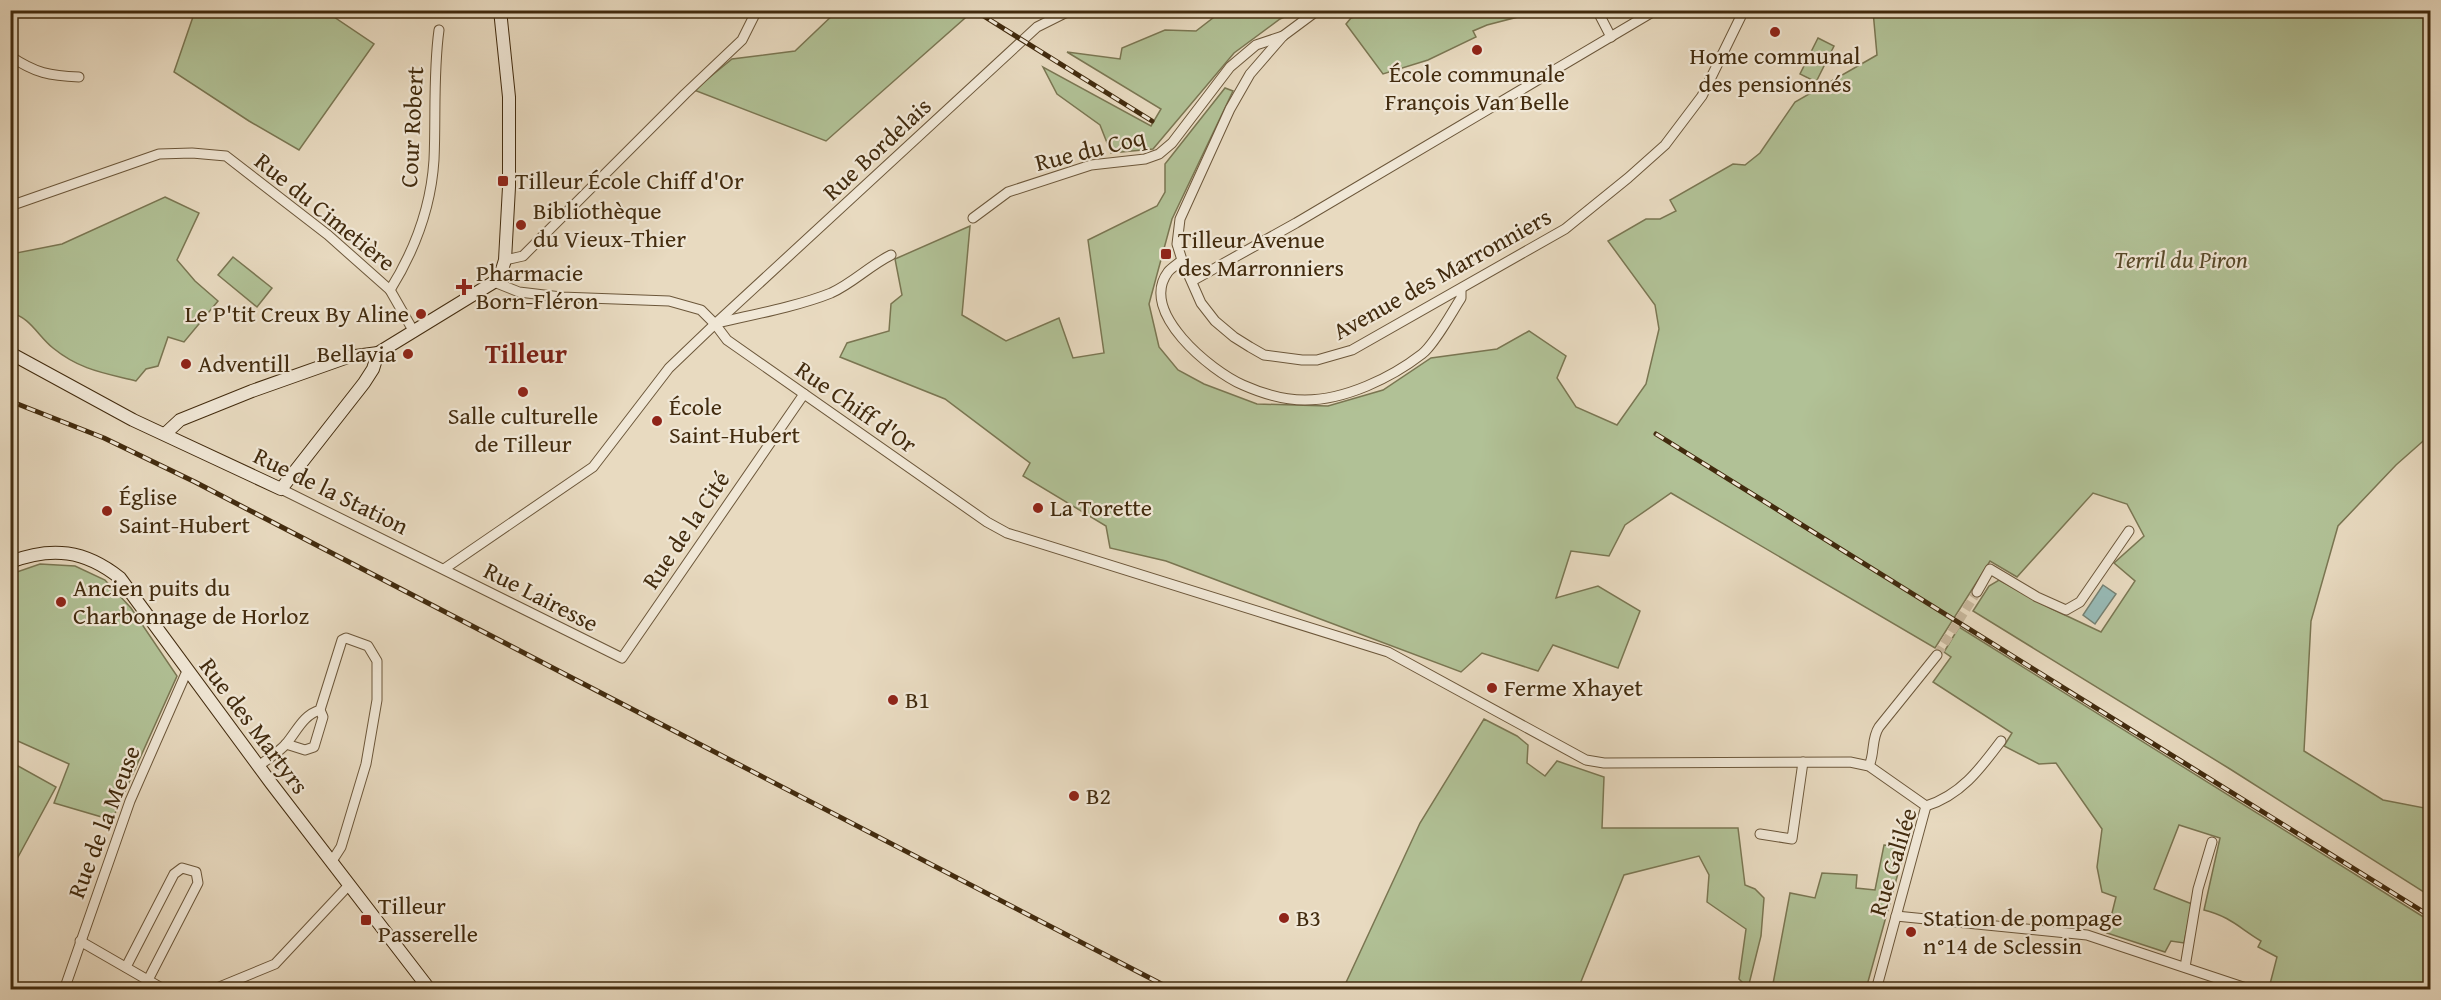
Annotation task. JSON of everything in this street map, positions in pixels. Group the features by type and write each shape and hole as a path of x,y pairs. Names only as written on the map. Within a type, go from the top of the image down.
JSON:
{"street":[{"path":"165,435 180,420 252,391 348,357 378,353 494,282 501,273 505,260 509,187 509,97 500,10"},
{"path":"505,260 523,256 742,40 757,10"},
{"name":"Rue Bordelais","path":"444,569 593,467 669,368 715,324 1037,27 1071,10"},
{"name":"Avenue des Marronniers","path":"1318,10 1282,36 1250,74 1230,109 1180,219 1177,244 1201,303 1215,321 1234,337 1264,355 1302,360 1317,360 1352,351 1565,229 1665,145 1702,96 1744,10"},
{"path":"1597,10 1611,37"},
{"path":"1192,281 1296,223 1656,10"},
{"name":"Cour Robert","path":"390,290 419,236 428,201 434,162 434,66 439,30"},
{"name":"Rue du Coq","path":"973,218 1008,192 1091,165 1145,159 1160,154 1172,143 1230,67 1256,45 1282,36"},
{"path":"10,57 27,68 48,75 79,77"},
{"name":"Rue du Cimetière","path":"10,206 159,154 192,153 226,156 328,235 390,290 414,332"},
{"path":"715,324 830,293 855,280 872,264 891,255"},
{"path":"1182,260 1168,272 1162,287 1161,302 1171,326 1210,364 1241,384 1269,395 1305,400 1364,388 1425,353 1461,298 1461,289"},
{"name":"Rue Chiff d'Or","path":"494,282 519,292 551,296 669,301 700,310 727,340 987,522 1007,533 1388,652 1586,760 1604,763 1850,762 1869,766"},
{"name":"Rue de la Station","path":"10,353 133,420 444,569"},
{"path":"281,489 364,383 373,369 378,353"},
{"name":"Rue de la Cité","path":"622,658 804,394"},
{"path":"1977,592 1990,569 2037,597 2066,610 2080,602 2129,531"},
{"name":"Rue des Martyrs","path":"10,562 44,552 64,552 82,556 107,567 131,590 187,671 430,990"},
{"name":"Rue Lairesse","path":"444,569 622,658"},
{"path":"286,744 305,750 314,747 323,717 320,710 342,640 346,638 368,646 377,661 377,700 366,764 341,847 332,861"},
{"path":"1926,806 1869,766 1873,757 1874,735 1937,655"},
{"name":"Rue de la Meuse","path":"64,990 130,801 187,671"},
{"path":"259,766 286,744 295,729 313,712 320,710"},
{"name":"Rue Galilée","path":"1876,990 1926,806 1940,802 1961,789 1984,765 2001,741"},
{"path":"1760,834 1792,839 1803,762"},
{"path":"2185,967 2198,889 2212,842"},
{"path":"126,967 174,874 182,868 196,873 198,883 148,980"},
{"path":"212,990 275,964 350,885"},
{"path":"1896,916 2087,935 2252,990"},
{"path":"80,941 165,990"}],"green space":[{"path":"195,11 325,11 374,44 299,150 249,121 174,72"},
{"path":"837,11 973,11 826,141 694,90 732,59 795,51"},
{"path":"1222,11 1297,11 1280,19 1234,53 1153,149 1111,153 1100,125 1057,94 1043,67 1151,126 1161,109 1067,52 1120,59 1122,48 1165,30 1196,31"},
{"path":"1376,11 1541,11 1487,25 1473,31 1476,37 1428,60 1383,74 1346,24 1351,18"},
{"name":"Terril du Piron","path":"1873,11 2430,11 2430,435 2396,465 2338,526 2311,621 2304,751 2383,800 2430,809 2430,896 2230,769 1973,611 1989,586 1999,580 2101,632 2135,581 2114,563 2144,536 2127,504 2093,493 2017,577 1990,561 1935,648 1671,493 1625,525 1609,556 1571,551 1556,598 1598,586 1640,611 1618,668 1553,645 1538,671 1482,653 1461,672 1166,561 1110,548 1106,526 1023,476 1030,463 945,399 840,357 847,343 889,331 891,304 902,295 895,259 970,226 962,315 1006,341 1059,318 1073,358 1104,353 1088,240 1157,206 1165,192 1165,164 1225,88 1233,91 1172,219 1149,304 1159,347 1178,370 1204,384 1257,404 1328,406 1383,390 1431,358 1497,349 1529,331 1566,356 1557,378 1576,407 1617,425 1646,384 1659,329 1655,305 1608,241 1646,219 1660,219 1676,211 1670,200 1733,164 1745,165 1760,153 1795,102 1877,55"},
{"path":"1818,38 1834,46 1816,82 1800,74"},
{"path":"165,197 199,213 177,260 195,281 218,301 184,342 168,337 158,366 146,369 136,381 93,370 63,355 23,318 11,313 11,254 62,244"},
{"path":"233,257 272,288 257,307 218,275"},
{"path":"40,564 75,566 105,580 131,608 177,676 112,820 54,803 69,764 11,738 11,574"},
{"path":"1959,627 2430,921 2430,989 2287,990 2270,984 2277,957 2258,947 2261,941 2234,923 2204,910 2220,838 2179,825 2154,889 2192,904 2184,943 2171,941 2165,952 2107,933 2116,897 2102,892 2097,867 2102,829 2056,763 2039,764 2004,746 2012,733 1933,682 1951,657 1944,652"},
{"path":"1484,719 1517,736 1528,745 1527,763 1545,776 1557,761 1604,777 1602,828 1738,828 1745,885 1755,889 1764,898 1761,936 1748,988 1739,979 1746,929 1707,902 1709,875 1699,856 1624,875 1578,989 1343,989 1420,823"},
{"path":"11,762 56,787 11,870"},
{"path":"1884,845 1905,848 1866,989 1772,989 1790,893 1815,898 1822,873 1857,875 1856,888 1875,890"}],"water":[{"path":"2103,585 2116,594 2095,624 2083,615"}],"tunnel":[{"path":"1937,655 1977,592"}],"railway":[{"path":"974,10 1152,121"},
{"path":"10,401 104,438 195,482 1173,990"},
{"path":"1656,434 2430,916"}],"place":[{"name":"Home communal des pensionnés","path":"1775,32"},
{"name":"École communale François Van Belle","path":"1477,50"},
{"name":"Tilleur École Chiff d'Or","path":"503,181"},
{"name":"Bibliothèque du Vieux-Thier","path":"521,225"},
{"name":"Tilleur Avenue des Marronniers","path":"1166,254"},
{"name":"Pharmacie Born-Fléron","path":"464,287"},
{"name":"Le P'tit Creux By Aline","path":"421,314"},
{"name":"Bellavia","path":"408,354"},
{"name":"Adventill","path":"186,364"},
{"name":"Salle culturelle de Tilleur","path":"523,392"},
{"name":"École Saint-Hubert","path":"657,421"},
{"name":"La Torette","path":"1038,508"},
{"name":"Église Saint-Hubert","path":"107,511"},
{"name":"Ancien puits du Charbonnage de Horloz","path":"61,602"},
{"name":"Ferme Xhayet","path":"1492,688"},
{"name":"B1","path":"893,700"},
{"name":"B2","path":"1074,796"},
{"name":"B3","path":"1284,918"},
{"name":"Tilleur Passerelle","path":"366,920"},
{"name":"Station de pompage n°14 de Sclessin","path":"1911,932"}],"district":[{"name":"Tilleur","path":"526,354"}]}
